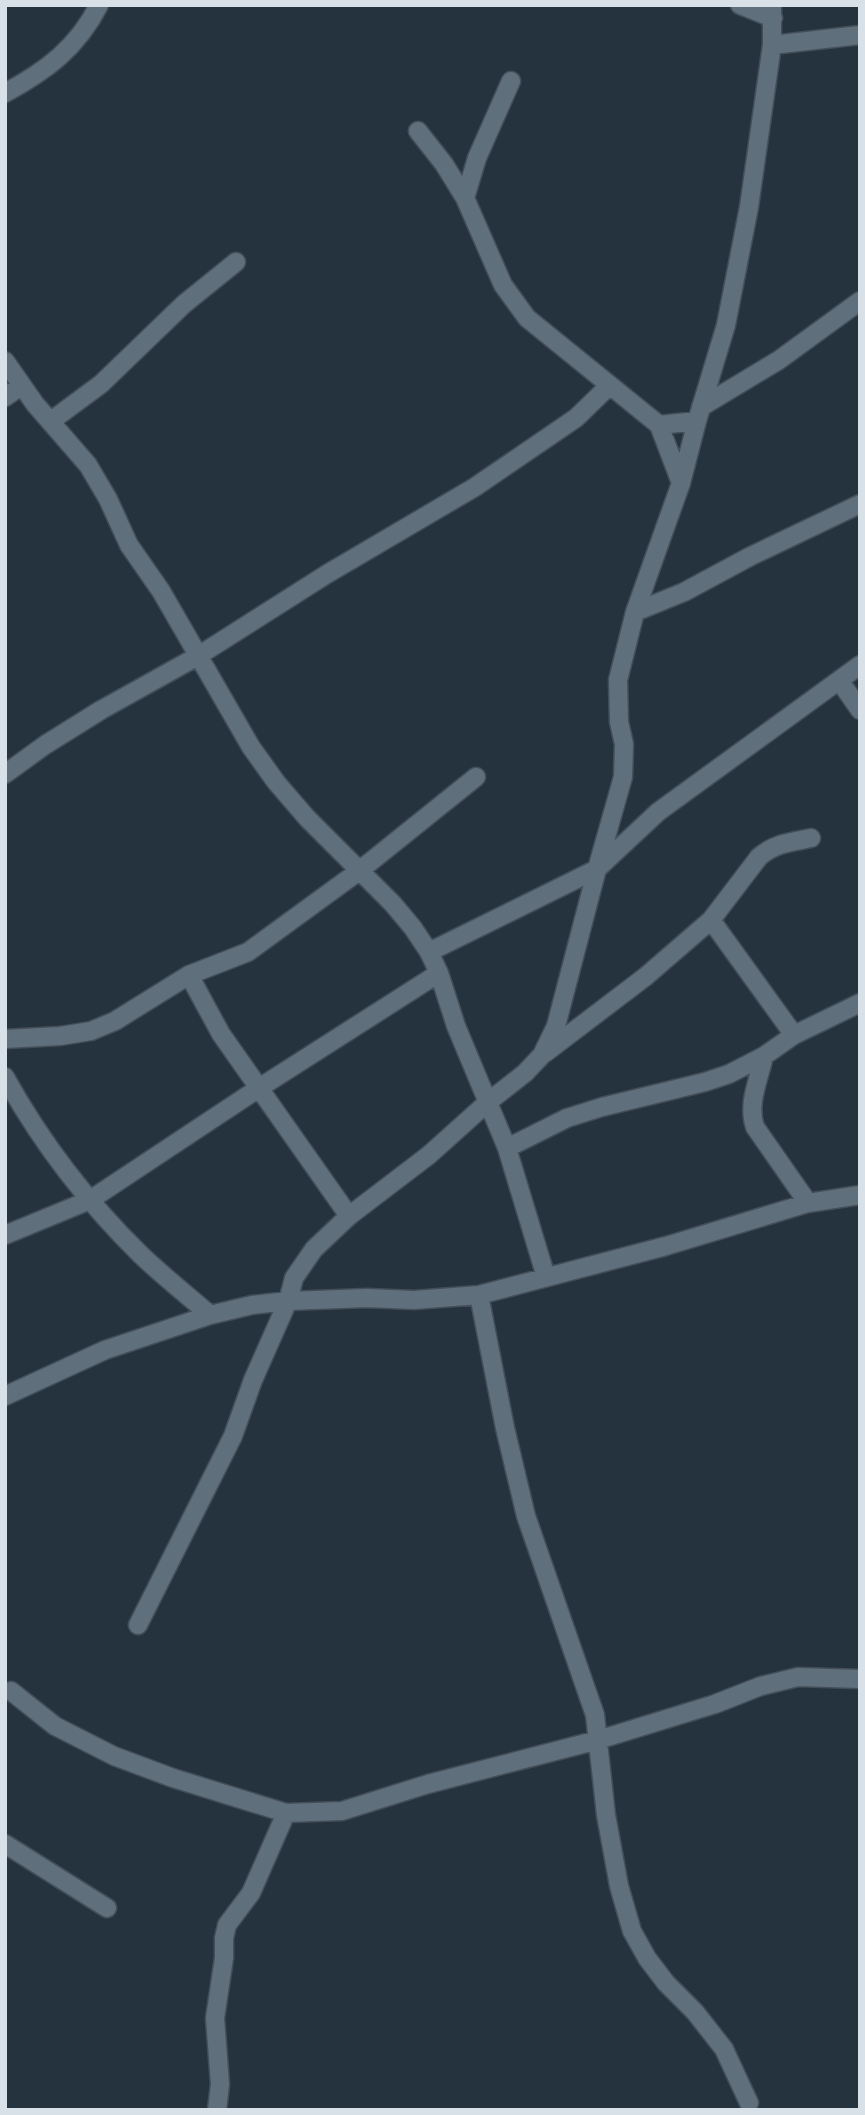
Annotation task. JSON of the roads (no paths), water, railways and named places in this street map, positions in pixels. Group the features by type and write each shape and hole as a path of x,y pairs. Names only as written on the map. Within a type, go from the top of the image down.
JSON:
{"street":[{"path":"5,93 50,66 87,29 99,5"},
{"path":"542,1055 556,1026 623,777 624,744 619,722 618,680 635,612 681,483 726,325 749,207 772,46 773,12 740,5"},
{"path":"772,46 860,35"},
{"path":"465,198 477,158 511,81"},
{"path":"418,131 444,164 465,198 503,285 527,318 659,425 681,483"},
{"path":"51,421 101,384 184,304 236,262"},
{"path":"659,425 699,414 860,301"},
{"path":"5,361 21,386 88,465 108,499 129,545 161,592 251,747 276,782 413,928 429,952 456,1026 507,1148 546,1277"},
{"path":"5,397 21,386"},
{"path":"5,774 101,710 198,656 327,574 475,487 576,418 609,386"},
{"path":"635,612 684,592 751,556 860,505"},
{"path":"429,952 597,869 658,812 860,665"},
{"path":"839,680 860,710"},
{"path":"5,1039 61,1036 92,1031 114,1021 189,975 248,952 359,871 476,777"},
{"path":"138,1625 233,1436 253,1380 288,1301 294,1278 314,1249 349,1216 429,1155 525,1073 542,1055 645,977 711,920 768,849 811,838"},
{"path":"711,920 794,1035"},
{"path":"5,1235 90,1200 259,1088 439,974"},
{"path":"189,975 222,1034 349,1216"},
{"path":"507,1148 567,1118 729,1074 764,1056 794,1035 860,1003"},
{"path":"764,1056 751,1106 755,1127 808,1203"},
{"path":"5,1077 22,1108 90,1200 142,1256 210,1315"},
{"path":"5,1396 105,1350 210,1315 252,1305 288,1301 367,1298 414,1300 480,1295 666,1246 808,1203 860,1195"},
{"path":"480,1295 505,1428 526,1516 595,1715 606,1815 619,1886 632,1931 647,1958 666,1983 695,2012 724,2049 749,2103"},
{"path":"11,1691 55,1726 114,1756 286,1813 342,1811 428,1784 598,1740 715,1704 761,1686 798,1678 860,1679"},
{"path":"217,2110 220,2084 215,2018 224,1958 224,1938 228,1925 251,1893 286,1813"},
{"path":"5,1844 107,1908"}]}
